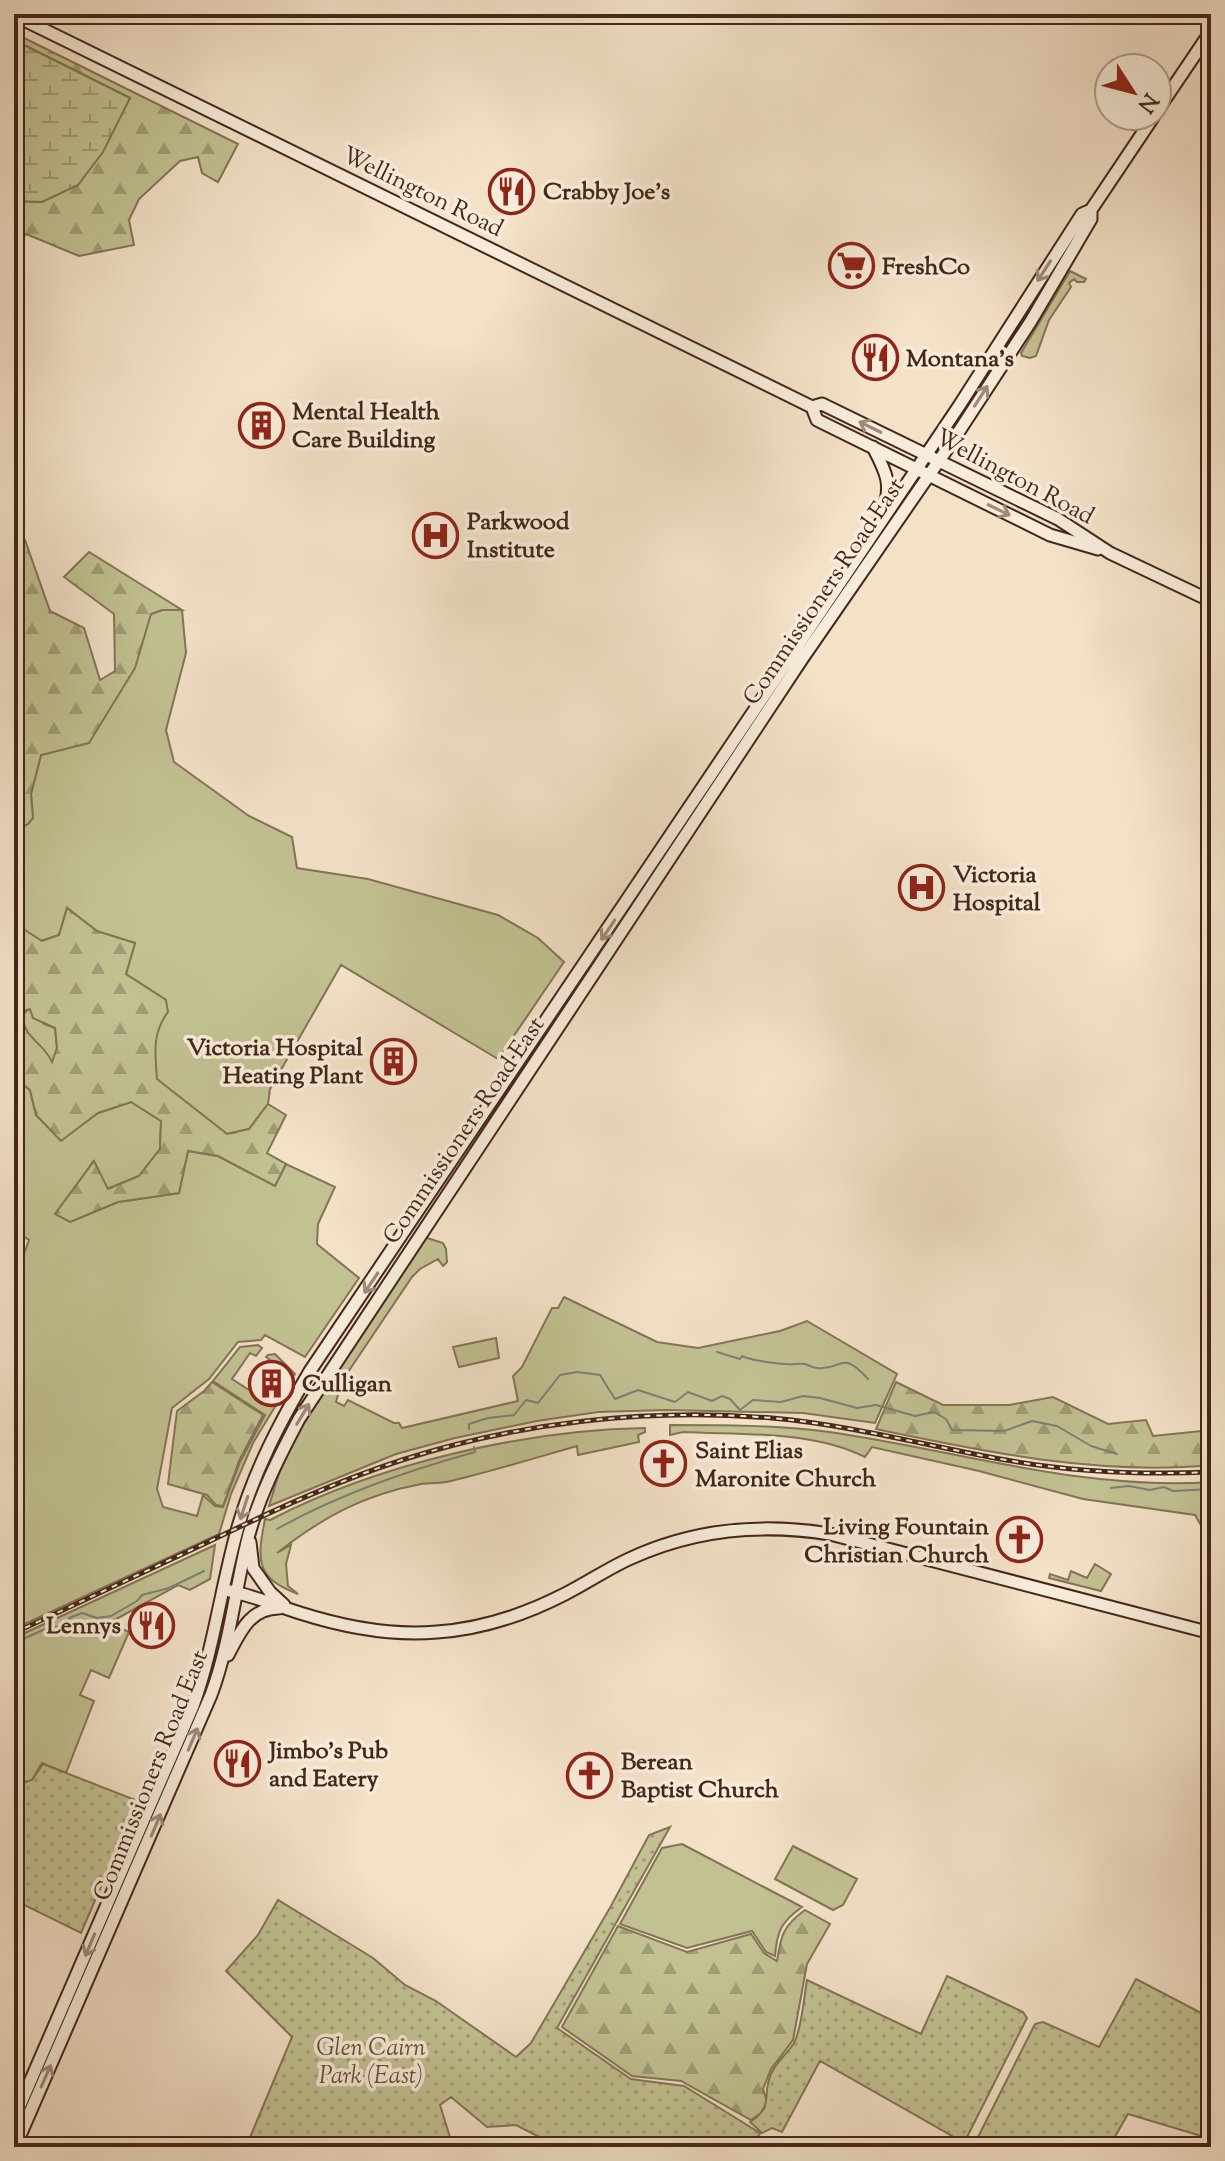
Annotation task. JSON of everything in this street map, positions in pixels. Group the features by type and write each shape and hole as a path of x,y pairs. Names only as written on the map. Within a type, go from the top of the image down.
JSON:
{"main road":[{"name":"Wellington Road","path":"14,15 812,407 817,420 1050,535 1110,553"},
{"path":"1173,87 1211,31"},
{"name":"Commissioners Road East","path":"15,2147 218,1676 235,1536 270,1442 310,1371 662,852 927,454 1082,214 1091,210 1143,132"},
{"name":"Commissioners Road East","path":"14,2119 193,1706 265,1489 299,1419 777,697 1031,321 1091,219 1091,210"},
{"name":"Wellington Road","path":"812,407 822,404 927,454 1058,519 1110,553 1211,601"},
{"path":"868,540 887,502 890,486 873,447"},
{"path":"230,1591 361,1628 403,1633 473,1627 533,1608 628,1559 661,1547 725,1530 783,1528 830,1534 1211,1633"},
{"path":"249,1537 253,1568 270,1592 287,1608"},
{"path":"218,1676 242,1628 254,1615 267,1608 287,1608"}],"green space":[{"path":"14,33 238,144 218,182 202,173 198,157 180,161 139,199 129,220 134,245 79,256 26,234 14,248 14,201 42,202 116,124 130,98 14,40"},
{"path":"14,40 130,98 103,152 78,185 42,202 14,201"},
{"path":"1070,271 1086,279 1077,282 1074,279 1069,283 1071,287 1049,320 1036,356 1022,356 1021,353"},
{"path":"14,529 25,540 50,611 84,628 100,680 115,671 114,614 64,577 89,552 182,610 162,610 151,614 135,668 89,743 41,755 31,794 33,818 16,830"},
{"path":"162,610 182,610 186,653 166,730 174,762 249,816 292,837 297,868 368,879 498,915 538,938 564,962 498,1059 341,965 270,1089 268,1104 249,1129 227,1134 156,1079 154,1039 166,1000 126,974 135,943 98,932 67,908 59,935 41,941 14,924 14,830 28,824 33,818 31,794 41,755 89,743 151,614"},
{"path":"67,908 97,931 135,943 126,974 166,1000 168,1012 157,1036 157,1079 227,1134 249,1129 268,1104 286,1115 267,1153 286,1164 275,1186 218,1156 188,1151 179,1193 118,1202 70,1222 55,1214 94,1161 108,1189 139,1176 160,1149 161,1121 131,1102 98,1113 61,1141 36,1115 30,1090 14,1077 14,923 42,941 59,935","holes":["30,1009 33,1018 55,1028 57,1048 52,1062 31,1036 21,1016"]},
{"path":"30,1008 44,1024 55,1028 57,1048 52,1063 29,1037 21,1016"},
{"path":"14,1077 30,1090 36,1115 61,1140 98,1113 131,1102 161,1121 160,1149 139,1176 107,1189 93,1162 56,1214 70,1222 118,1202 179,1193 188,1151 218,1156 275,1186 286,1164 335,1187 318,1224 317,1244 359,1278 305,1357 265,1335 261,1340 238,1342 209,1379 172,1408 157,1489 163,1507 197,1516 203,1495 215,1506 223,1507 240,1462 265,1415 213,1381 240,1347 258,1345 262,1348 256,1356 250,1353 232,1379 271,1404 290,1376 266,1357 275,1354 295,1374 253,1443 231,1494 219,1534 14,1629 14,1307 23,1287 18,1270 29,1240 14,1230"},
{"path":"427,1238 443,1243 447,1262 443,1266 438,1259 412,1277 344,1378 350,1383 343,1385 335,1380 334,1375 420,1242"},
{"path":"564,1297 657,1342 698,1348 780,1331 807,1321 897,1374 875,1423 803,1413 598,1412 455,1438 396,1454 269,1506 287,1447 320,1393 328,1389 338,1395 336,1402 344,1406 348,1400 399,1423 402,1428 518,1401 513,1376 522,1367 552,1308 558,1308"},
{"path":"496,1338 499,1358 459,1367 453,1347"},
{"path":"212,1382 263,1415 239,1461 223,1506 216,1505 207,1495 168,1484 177,1411"},
{"path":"896,1382 943,1405 1009,1405 1053,1397 1108,1424 1146,1420 1153,1436 1211,1430 1211,1465 1169,1468 1085,1465 959,1446 876,1429"},
{"path":"670,1425 750,1426 829,1432 1066,1475 1114,1481 1211,1482 1211,1532 1206,1534 1195,1515 1083,1499 872,1447 865,1457 844,1448 799,1438 683,1432 670,1435"},
{"path":"645,1428 645,1432 638,1435 639,1442 578,1455 577,1446 447,1482 425,1483 380,1494 344,1509 277,1553 291,1545 286,1564 288,1586 298,1594 274,1581 262,1566 265,1519 270,1520 357,1482 502,1443 551,1435"},
{"path":"215,1545 210,1579 190,1590 178,1585 109,1623 129,1632 109,1678 91,1670 80,1695 94,1701 66,1773 42,1763 32,1780 14,1785 14,1638"},
{"path":"1095,1564 1111,1574 1101,1591 1049,1578 1050,1574 1068,1580 1071,1571 1087,1578"},
{"path":"43,1764 138,1801 81,1933 14,1900 14,1786 32,1780"},
{"name":"Glen Cairn Park (East)","path":"670,1827 557,2028 631,2079 684,2086 760,2133 752,2147 559,2147 516,2125 487,2127 451,2097 440,2105 453,2147 246,2147 292,2037 226,1971 258,1935 278,1900 373,1958 405,1985 436,2001 516,2057 531,2043 649,1835"},
{"path":"682,1844 802,1907 781,1928 775,1956 766,1952 752,1931 687,1948 620,1924 662,1848"},
{"path":"793,1846 857,1879 843,1905 833,1910 775,1879"},
{"path":"805,1910 830,1924 807,1964 793,2040 771,2069 763,2089 767,2102 761,2113 751,2120 681,2081 632,2076 562,2027 618,1926 687,1952 751,1934 764,1953 777,1961 784,1932"},
{"path":"947,1976 1023,2012 1027,2018 962,2147 947,2147 952,2136 820,2061 782,2132 772,2128 762,2133 750,2122 765,2106 771,2074 797,2037 807,1980 921,2034"},
{"path":"1136,1979 1211,2018 1211,2139 1128,2114 1109,2147 973,2147 1035,2024 1043,2022 1099,2047"}],"waterway":[{"path":"717,1352 740,1359 742,1356 817,1368 846,1363 868,1379"},
{"path":"469,1429 469,1424 488,1418 514,1415 526,1400 538,1403 560,1375 577,1372 600,1375 615,1399 638,1390 675,1402 688,1392 712,1401 722,1396 730,1399 740,1410 753,1400 781,1402 803,1396 857,1408 876,1405 915,1416 934,1412 946,1419 952,1430 1004,1431 1032,1421 1057,1426 1091,1446 1117,1454"},
{"path":"277,1529 373,1484 475,1452 474,1447"},
{"path":"1111,1488 1211,1489"},
{"path":"14,1643 52,1626 63,1628 69,1618 82,1613 97,1618 111,1616 142,1595 169,1588 204,1571"}],"railway":[{"path":"14,1633 278,1509 352,1478 447,1447 538,1427 678,1415 772,1418 1057,1467 1133,1473 1211,1472"}],"place":[{"name":"Crabby Joe's","path":"512,191"},
{"name":"FreshCo","path":"851,266"},
{"name":"Montana's","path":"875,358"},
{"name":"Mental Health Care Building","path":"261,425"},
{"name":"Parkwood Institute","path":"436,535"},
{"name":"Victoria Hospital","path":"922,888"},
{"name":"Victoria Hospital Heating Plant","path":"394,1061"},
{"name":"Culligan","path":"271,1383"},
{"name":"Saint Elias Maronite Church","path":"664,1464"},
{"name":"Living Fountain Christian Church","path":"1020,1540"},
{"name":"Lennys","path":"152,1625"},
{"name":"Jimbo's Pub and Eatery","path":"238,1764"},
{"name":"Berean Baptist Church","path":"590,1775"}]}
